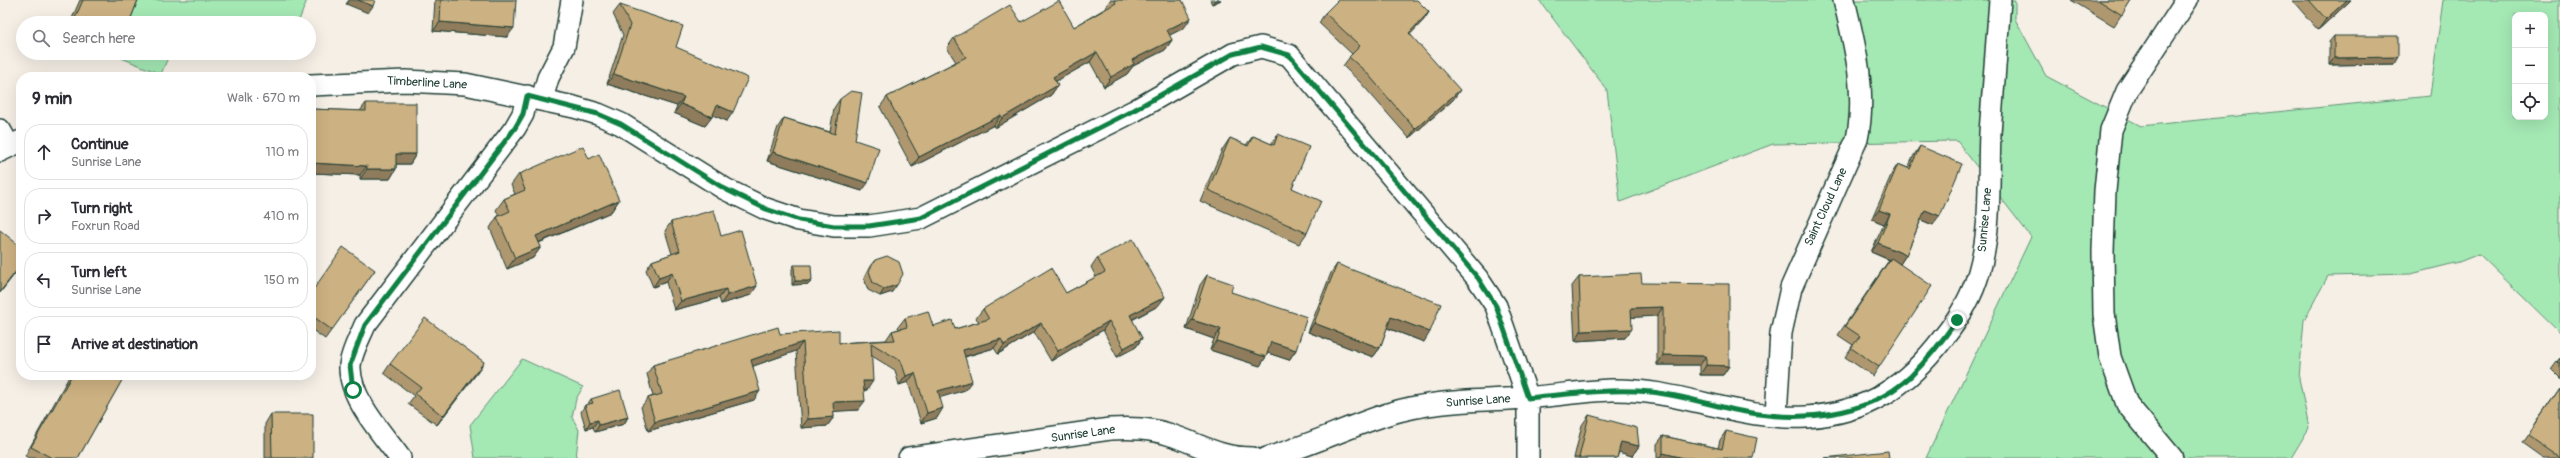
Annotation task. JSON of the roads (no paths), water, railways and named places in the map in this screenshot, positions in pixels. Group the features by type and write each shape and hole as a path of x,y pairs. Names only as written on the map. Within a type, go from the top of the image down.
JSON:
{"street":[{"path":"400,458 353,390 350,365 359,339 365,325 515,128 548,78 564,47 572,0"},
{"name":"Saint Cloud Lane","path":"1776,415 1781,333 1791,288 1857,139 1862,116 1858,59 1844,0"},
{"name":"Sunrise Lane","path":"1267,458 1305,447 1389,414 1454,401 1528,398 1612,390 1652,392 1741,411 1806,417 1842,412 1874,401 1893,390 1931,355 1957,320 1970,298 1980,271 1986,237 1990,131 2000,0"},
{"path":"2172,458 2127,404 2110,357 2104,314 2103,244 2111,130 2127,91 2187,0"},
{"name":"Timberline Lane","path":"316,86 405,81 465,84 534,98 598,114 621,124 725,189 766,209 799,220 834,226 869,226 921,218 1134,110 1233,54 1261,47 1289,55 1478,278 1496,306 1528,398 1528,458"},
{"name":"Sunrise Lane","path":"909,458 1110,429 1141,428 1170,435 1206,450 1233,458 1253,458"}]}
